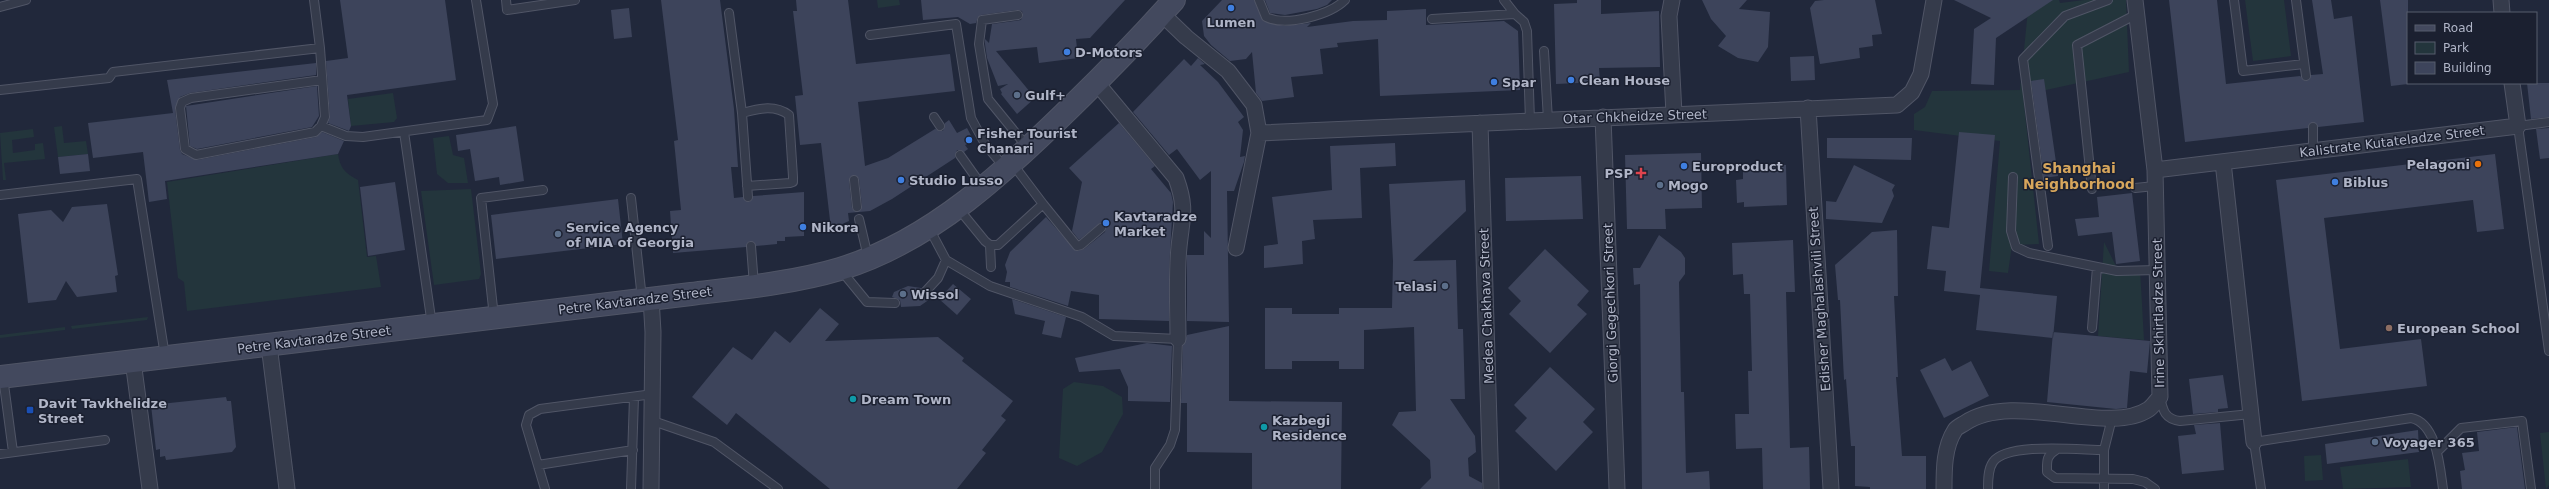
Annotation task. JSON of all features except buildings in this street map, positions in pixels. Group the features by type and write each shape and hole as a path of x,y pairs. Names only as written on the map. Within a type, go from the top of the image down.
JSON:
{"main road":[{"name":"Petre Kavtaradze Street","path":"2,377 754,286 840,269 869,258 928,227 1009,166 1096,82 1168,7"}],"street":[{"path":"1672,0 1669,16 1674,114"},
{"name":"Otar Chkheidze Street","path":"1259,133 1897,104 1912,92 1921,74 1934,0"},
{"path":"2501,0 2502,12"},
{"path":"1168,7 1186,37 1228,71 1254,105 1259,133 1236,248"},
{"name":"Irine Skhirtladze Street","path":"1944,489 1946,452 1955,429 1975,416 2017,410 2112,418 2136,414 2150,408 2160,397 2154,186 2155,170 2136,7"},
{"path":"1096,82 1176,178 1182,193 1185,214 1179,247 1178,339"},
{"path":"2512,84 2518,126"},
{"name":"Edisher Maghalashvili Street","path":"1808,108 1831,489"},
{"name":"Giorgi Gegechkori Street","path":"1603,117 1616,489"},
{"name":"Medea Chakhava Street","path":"1480,123 1491,489"},
{"name":"Kalistrate Kutateladze Street","path":"2155,170 2518,126"},
{"path":"2223,162 2254,442"},
{"path":"646,299 653,394 651,489"},
{"path":"269,344 287,489"},
{"path":"133,361 150,489"}],"lane":[{"path":"0,8 26,0"},
{"path":"314,0 326,117 321,126 314,132 196,155 185,149 180,108 182,102 190,98 322,80"},
{"path":"321,126 346,136 363,137 487,120 493,104 476,0"},
{"path":"506,0 507,10 575,0"},
{"path":"1259,0 1266,17 1274,21 1312,17 1338,7 1345,0"},
{"path":"1504,0 1515,14 1524,22 1527,31 1530,121"},
{"path":"2048,246 2023,59 2065,16 2108,0"},
{"path":"2234,0 2243,71 2304,64"},
{"path":"2296,0 2306,76"},
{"path":"2092,189 2077,45 2136,7"},
{"path":"729,13 742,113 748,197"},
{"path":"1432,19 1515,14"},
{"path":"1018,15 982,20 979,44 988,99 1028,149"},
{"path":"870,35 956,24 971,118 985,144 1009,166 1043,204 1077,246 1081,245 1101,228"},
{"path":"0,90 109,78 114,72 320,48"},
{"path":"1544,51 1548,120"},
{"path":"742,113 770,108 782,110 788,115 793,177 793,182 790,184 747,186"},
{"path":"934,117 940,126"},
{"path":"2549,122 2518,126 2549,351"},
{"path":"2313,128 2313,151"},
{"path":"404,132 432,325"},
{"path":"960,155 983,186"},
{"path":"2013,177 2012,231 2016,247 2029,253 2117,271 2157,270"},
{"path":"0,195 137,179 165,357"},
{"path":"854,180 857,207"},
{"path":"2134,188 2154,186"},
{"path":"494,317 481,198 543,190"},
{"path":"631,198 646,299"},
{"path":"957,206 985,241 990,245 998,245 1043,204"},
{"path":"859,219 869,258"},
{"path":"928,227 946,260 990,286 1082,316 1114,336 1178,339 1175,430 1170,445 1155,468 1154,489"},
{"path":"990,245 991,267"},
{"path":"751,246 754,286"},
{"path":"925,292 938,278 946,260"},
{"path":"2092,328 2097,266"},
{"path":"840,269 867,302 895,304"},
{"path":"2540,280 2549,279"},
{"path":"2,377 13,452"},
{"path":"545,489 526,425 529,414 540,409 653,394"},
{"path":"631,489 634,397"},
{"path":"2160,397 2164,413 2170,420 2180,421 2251,414"},
{"path":"2104,489 2104,450 2112,418"},
{"path":"2261,489 2254,442 2411,418 2417,419 2425,426 2438,452 2443,489"},
{"path":"653,421 714,442 778,489"},
{"path":"2438,452 2461,428 2522,421 2531,489"},
{"path":"0,454 105,440"},
{"path":"538,465 633,450"},
{"path":"1988,489 1993,462 2001,454 2016,450 2104,450"},
{"path":"2056,450 2048,454 2047,458 2049,475 2055,478 2133,479 2144,482 2155,489"}],"green space":[{"path":"877,0 899,0 900,5 878,8"},
{"path":"2029,0 2059,0 2060,3 2084,0 2126,0 2129,72 2023,95 2039,244 2012,245 2008,273 1989,271 2000,141 1914,130 1914,114 1925,107 1932,91 2020,90"},
{"path":"2245,0 2284,0 2291,56 2253,61"},
{"path":"393,93 397,118 394,122 351,126 348,99"},
{"path":"62,126 64,143 86,141 88,154 58,157 54,127"},
{"path":"33,129 34,137 12,140 13,153 35,150 35,144 43,143 45,159 4,163 6,180 3,180 0,133"},
{"path":"449,136 453,155 464,158 468,183 448,183 437,174 433,138"},
{"path":"338,154 340,163 344,170 358,180 367,257 376,256 381,287 187,311 184,282 178,278 167,182"},
{"path":"471,189 481,274 479,279 434,285 421,191"},
{"path":"2104,242 2116,266 2140,269 2144,340 2098,336"},
{"path":"148,317 147,320 72,329 71,326"},
{"path":"65,327 65,330 0,338 0,335"},
{"path":"1074,382 1103,386 1122,397 1123,414 1102,452 1077,466 1059,458 1063,389"},
{"path":"2549,432 2549,485 2546,489 2540,433"},
{"path":"2321,455 2323,480 2305,481 2304,456"},
{"path":"2408,459 2411,487 2343,489 2340,467"}],"place":[{"name":"Lumen","path":"1231,8"},
{"name":"D-Motors","path":"1067,52"},
{"name":"Clean House","path":"1571,80"},
{"name":"Spar","path":"1494,82"},
{"name":"Gulf+","path":"1017,95"},
{"name":"Fisher Tourist Chanari","path":"969,140"},
{"name":"Pelagoni","path":"2478,164"},
{"name":"Europroduct","path":"1684,166"},
{"name":"PSP","path":"1641,173"},
{"name":"Studio Lusso","path":"901,180"},
{"name":"Biblus","path":"2335,182"},
{"name":"Mogo","path":"1660,185"},
{"name":"Kavtaradze Market","path":"1106,223"},
{"name":"Nikora","path":"803,227"},
{"name":"Service Agency of MIA of Georgia","path":"558,234"},
{"name":"Telasi","path":"1445,286"},
{"name":"Wissol","path":"903,294"},
{"name":"European School","path":"2389,328"},
{"name":"Dream Town","path":"853,399"},
{"name":"Davit Tavkhelidze Street","path":"30,410"},
{"name":"Kazbegi Residence","path":"1264,427"},
{"name":"Voyager 365","path":"2375,442"}],"district":[{"name":"Shanghai Neighborhood","path":"2079,176"}]}
